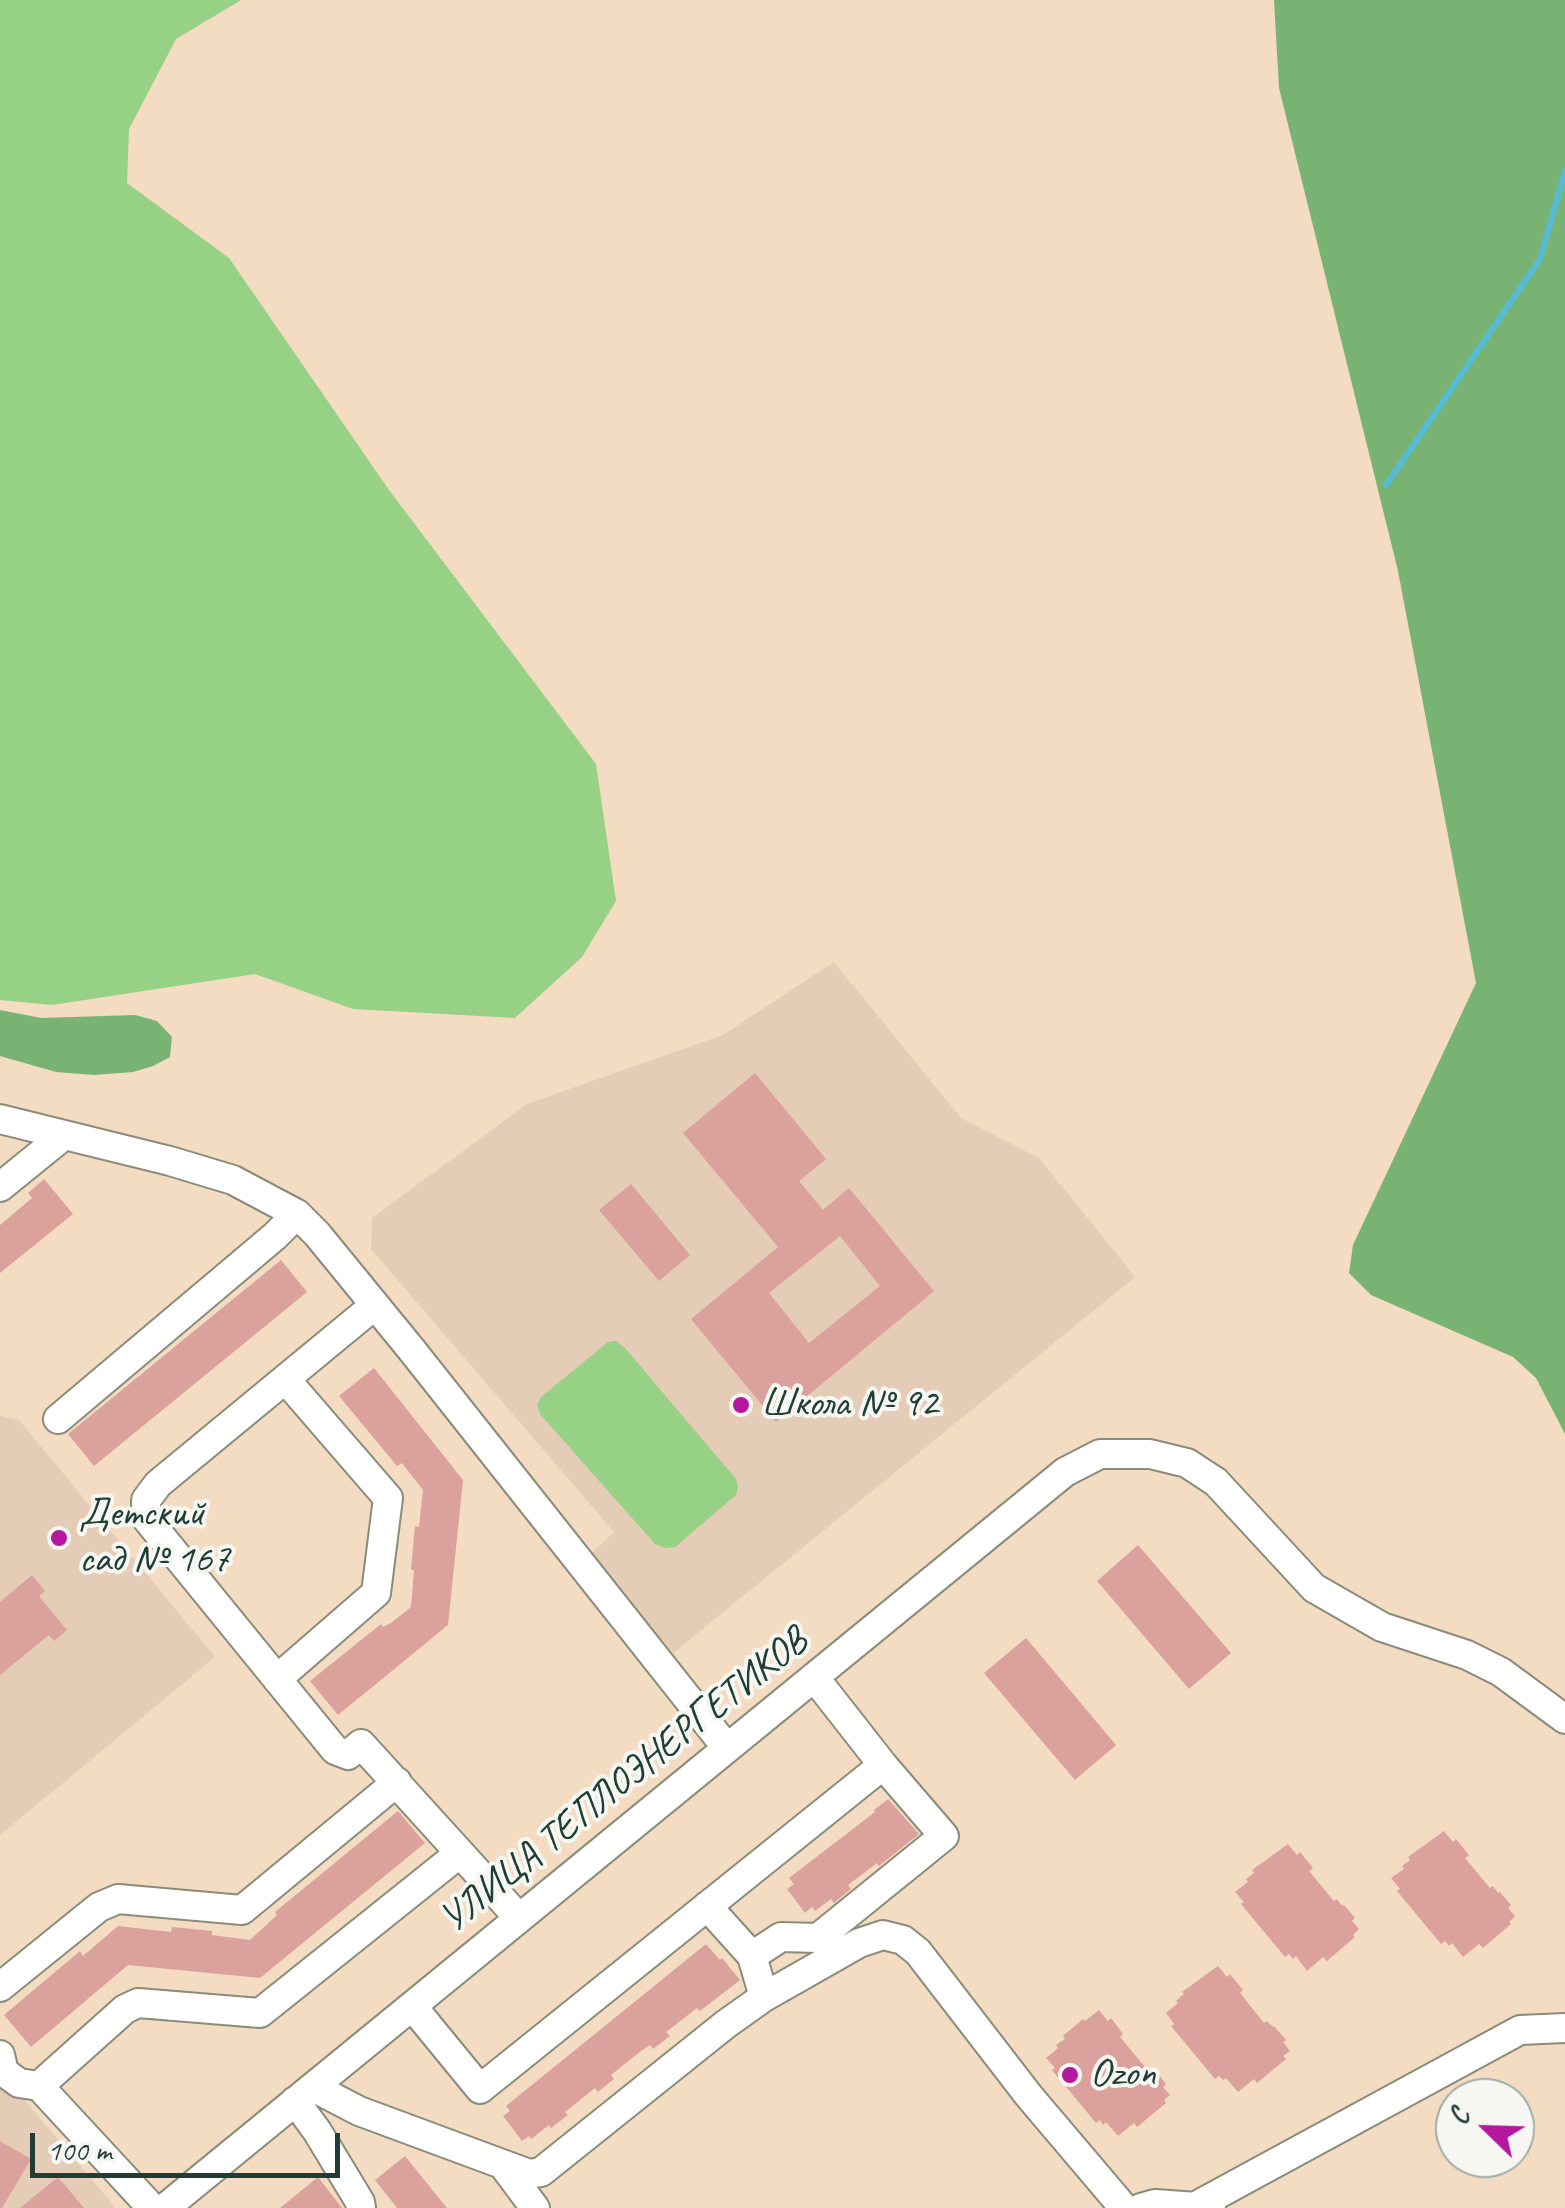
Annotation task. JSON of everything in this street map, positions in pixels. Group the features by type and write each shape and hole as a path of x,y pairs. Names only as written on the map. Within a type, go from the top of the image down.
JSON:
{"street":[{"path":"0,1119 233,1180 297,1214 376,1306 727,1748"},
{"path":"0,1187 63,1136"},
{"path":"58,1418 297,1214"},
{"path":"376,1306 158,1484 146,1500 146,1518 335,1750 348,1755 361,1744 519,1918"},
{"path":"278,1679 376,1593 388,1498 286,1380"},
{"name":"УЛИЦА ТЕПЛОЭНЕРГЕТИКОВ","path":"165,2208 1065,1472 1100,1454 1150,1454 1188,1464 1216,1482 1314,1588 1382,1627 1467,1655 1501,1672 1565,1719"},
{"path":"752,1956 781,1937 818,1938 944,1836 814,1677"},
{"path":"412,2006 480,2090 883,1765"},
{"path":"0,1987 98,1907 118,1899 242,1910 397,1782"},
{"path":"40,2086 125,2009 138,2003 260,2013 460,1853"},
{"path":"707,1906 752,1956 764,1997"},
{"path":"304,2094 529,2174 541,2172 764,1997 859,1943 882,1935 904,1940 918,1952 1030,2096 1124,2208"},
{"path":"1141,2208 1155,2204 1204,2207 1520,2030 1565,2028"},
{"path":"0,2055 4,2072 18,2084 40,2086 152,2208"},
{"path":"304,2094 317,2131 361,2208"},
{"path":"502,2163 535,2208"}],"shaded area":[{"name":"Школа № 92","path":"834,962 961,1118 1039,1158 1135,1277 673,1653 590,1555 614,1532 371,1249 372,1218 527,1104 723,1035"},
{"name":"Детский сад № 167","path":"0,1416 19,1420 215,1657 0,1835"},
{"path":"0,2071 116,2208 0,2208"}],"green space":[{"path":"0,0 241,0 176,39 129,129 127,183 229,258 389,490 596,764 616,901 582,957 515,1018 353,1009 255,974 52,1005 0,1000"},
{"path":"1274,0 1565,0 1565,1434 1536,1378 1513,1357 1371,1295 1349,1273 1353,1245 1476,983 1398,571 1279,88"},
{"path":"0,1010 41,1018 135,1015 157,1021 172,1037 170,1057 133,1072 56,1072 0,1056"},
{"path":"616,1341 736,1479 736,1495 675,1547 655,1544 540,1414 537,1405 541,1397 608,1342"}],"building":[{"path":"755,1073 826,1159 799,1181 823,1210 849,1188 934,1291 776,1422 691,1319 778,1247 683,1133","holes":["840,1236 880,1286 809,1343 769,1293"]},
{"path":"44,1179 73,1214 0,1273 0,1225 32,1198 28,1193"},
{"path":"631,1184 690,1255 659,1281 599,1210"},
{"path":"281,1260 307,1292 94,1466 68,1434"},
{"path":"374,1368 463,1480 448,1625 338,1715 310,1681 381,1624 383,1627 391,1623 411,1607 415,1526 419,1527 423,1490 402,1463 397,1466 339,1396"},
{"path":"1138,1545 1231,1653 1189,1689 1097,1581"},
{"path":"32,1575 45,1591 39,1596 67,1630 54,1641 49,1635 0,1675 0,1602"},
{"path":"1026,1638 1116,1745 1075,1780 984,1673"},
{"path":"888,1799 919,1834 848,1885 851,1889 834,1903 831,1899 805,1913 787,1889 794,1884 789,1878"},
{"path":"398,1811 425,1843 260,1978 128,1965 31,2047 4,2015 80,1951 83,1956 118,1926 171,1932 172,1927 212,1931 212,1935 250,1940 277,1915 275,1912"},
{"path":"1444,1831 1453,1842 1456,1839 1469,1855 1465,1858 1490,1888 1500,1892 1515,1916 1483,1948 1479,1944 1463,1957 1452,1943 1441,1944 1397,1891 1400,1889 1391,1878 1404,1869 1408,1857"},
{"path":"1288,1844 1297,1855 1300,1852 1313,1868 1309,1871 1334,1901 1344,1905 1359,1929 1327,1961 1323,1957 1307,1971 1296,1956 1285,1957 1235,1892 1248,1882 1252,1870"},
{"path":"706,1944 740,1980 666,2032 670,2036 653,2049 650,2045 641,2051 611,2075 614,2079 598,2092 595,2088 551,2128 549,2125 522,2141 503,2116 510,2111 506,2106"},
{"path":"1218,1966 1243,1990 1240,1993 1264,2023 1274,2026 1286,2040 1283,2042 1290,2051 1257,2083 1254,2079 1238,2092 1226,2078 1215,2079 1171,2026 1174,2024 1166,2013 1178,2003 1182,1992"},
{"path":"1099,2010 1108,2021 1111,2018 1123,2034 1120,2037 1145,2067 1155,2070 1170,2095 1137,2127 1134,2123 1118,2136 1106,2122 1096,2123 1046,2058 1065,2039 1063,2036"},
{"path":"0,2141 31,2159 2,2208 0,2208"},
{"path":"405,2156 447,2208 397,2208 375,2180"},
{"path":"58,2177 84,2208 20,2208"},
{"path":"318,2177 342,2208 280,2208"}],"waterway":[{"path":"1386,485 1540,259 1565,171"}],"place":[{"name":"Школа № 92","path":"741,1405"},
{"name":"Детский сад № 167","path":"59,1538"},
{"name":"Ozon","path":"1070,2075"}]}
